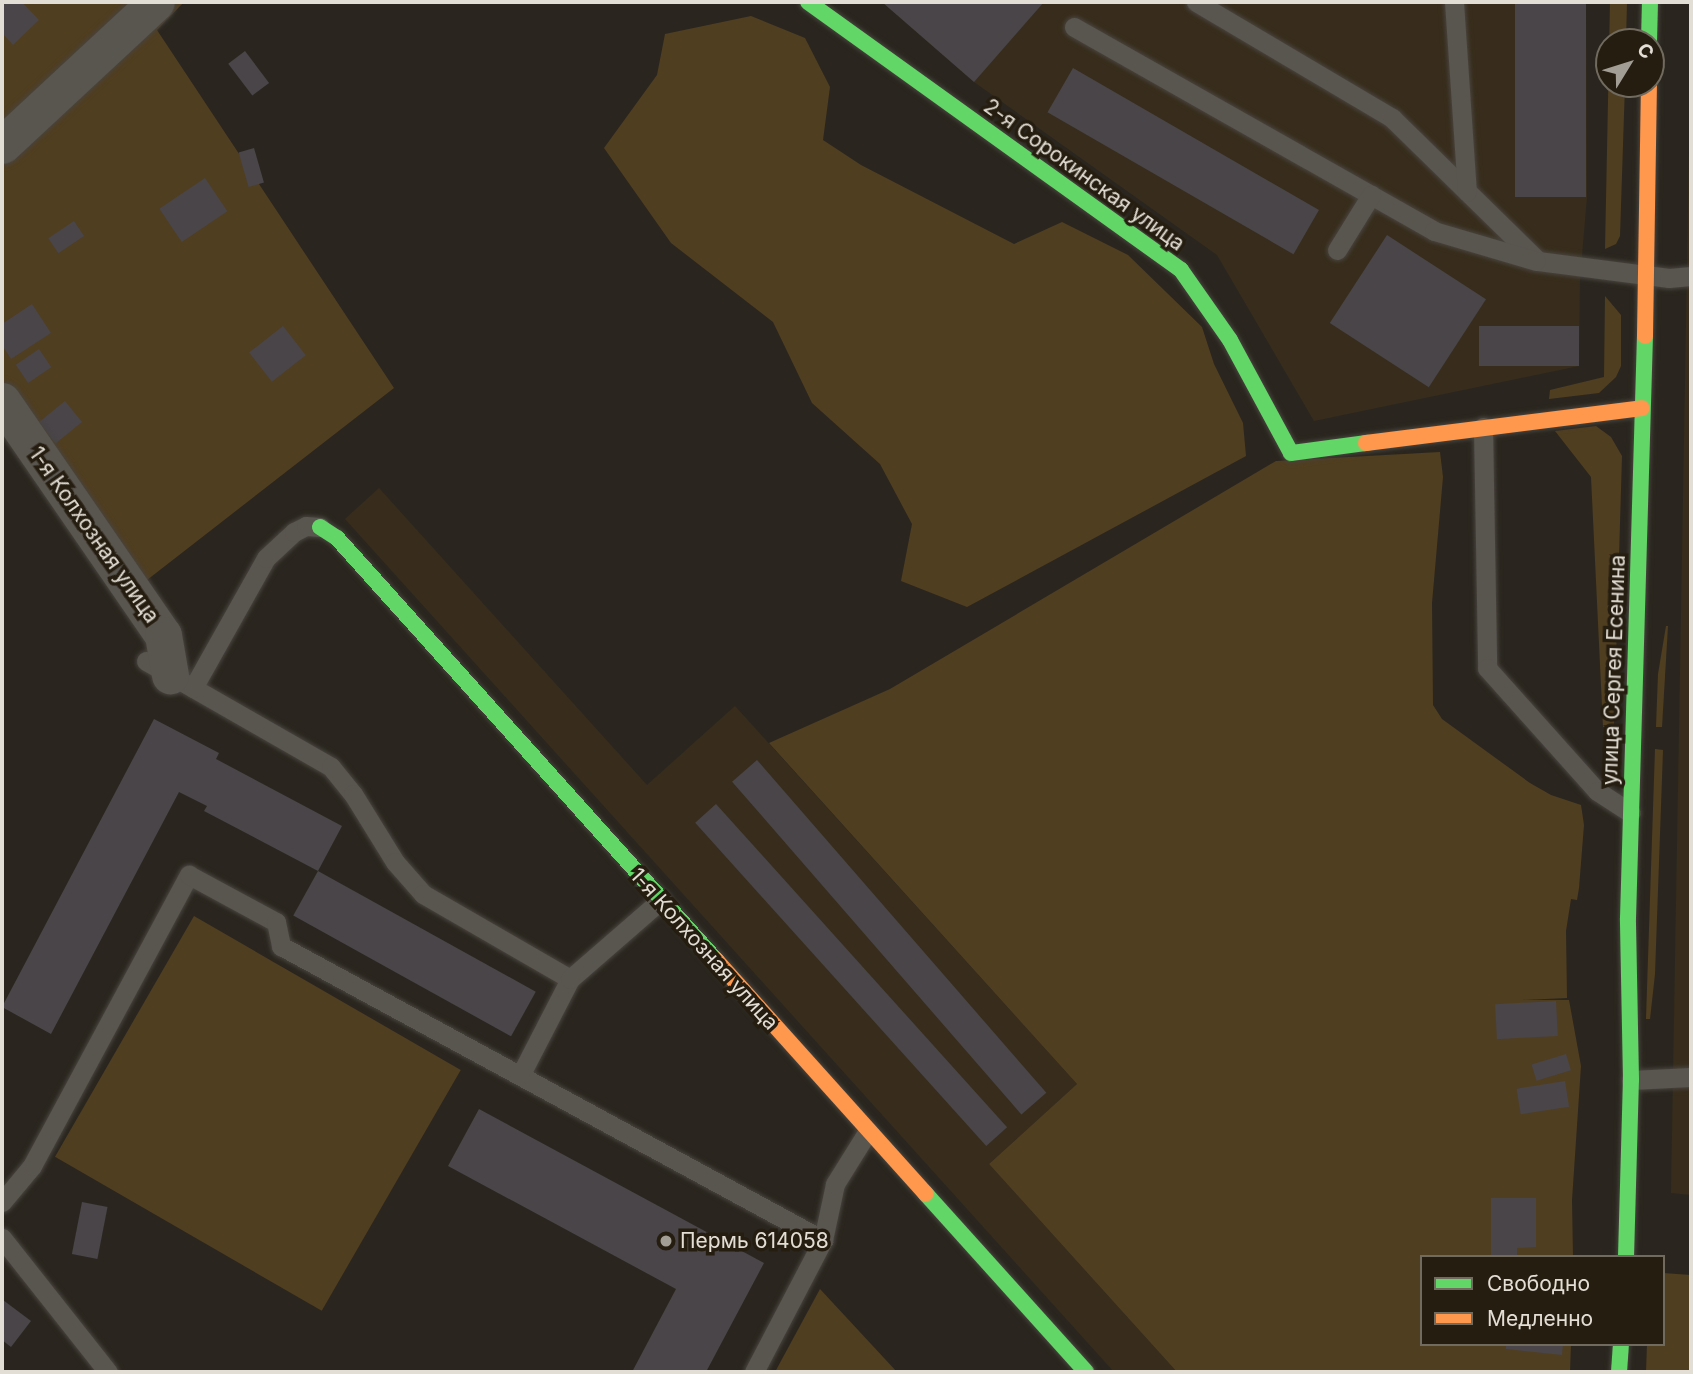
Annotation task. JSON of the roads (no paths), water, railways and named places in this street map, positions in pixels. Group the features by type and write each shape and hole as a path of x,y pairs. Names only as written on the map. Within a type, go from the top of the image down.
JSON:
{"street":[{"path":"2,145 156,2"},
{"name":"2-я Сорокинская улица","path":"808,2 1181,270 1230,340 1291,453 1643,408"},
{"path":"1649,28 1650,2"},
{"name":"улица Сергея Есенина","path":"1626,1255 1631,1080 1628,918 1647,276 1649,98"},
{"name":"1-я Колхозная улица","path":"2,401 163,635 170,674"},
{"name":"1-я Колхозная улица","path":"320,527 346,549 1086,1372"},
{"path":"1619,1372 1621,1346"}],"lane":[{"path":"1196,2 1392,118 1538,261"},
{"path":"1454,2 1467,192"},
{"path":"1074,27 1434,231 1538,261 1647,276 1691,276"},
{"path":"1337,250 1371,195"},
{"path":"1483,427 1487,668 1597,791 1631,813"},
{"path":"320,527 306,526 294,532 266,558 170,674 331,767 353,794 395,862 423,894 570,979"},
{"path":"2,1202 32,1166 189,875 276,922 281,946 823,1240"},
{"path":"521,1074 570,979 660,900"},
{"path":"1631,1080 1691,1077"},
{"path":"754,1372 823,1240 835,1184 868,1131"},
{"path":"2,1238 108,1372"}],"place":[{"name":"Пермь 614058","path":"666,1241"}]}
